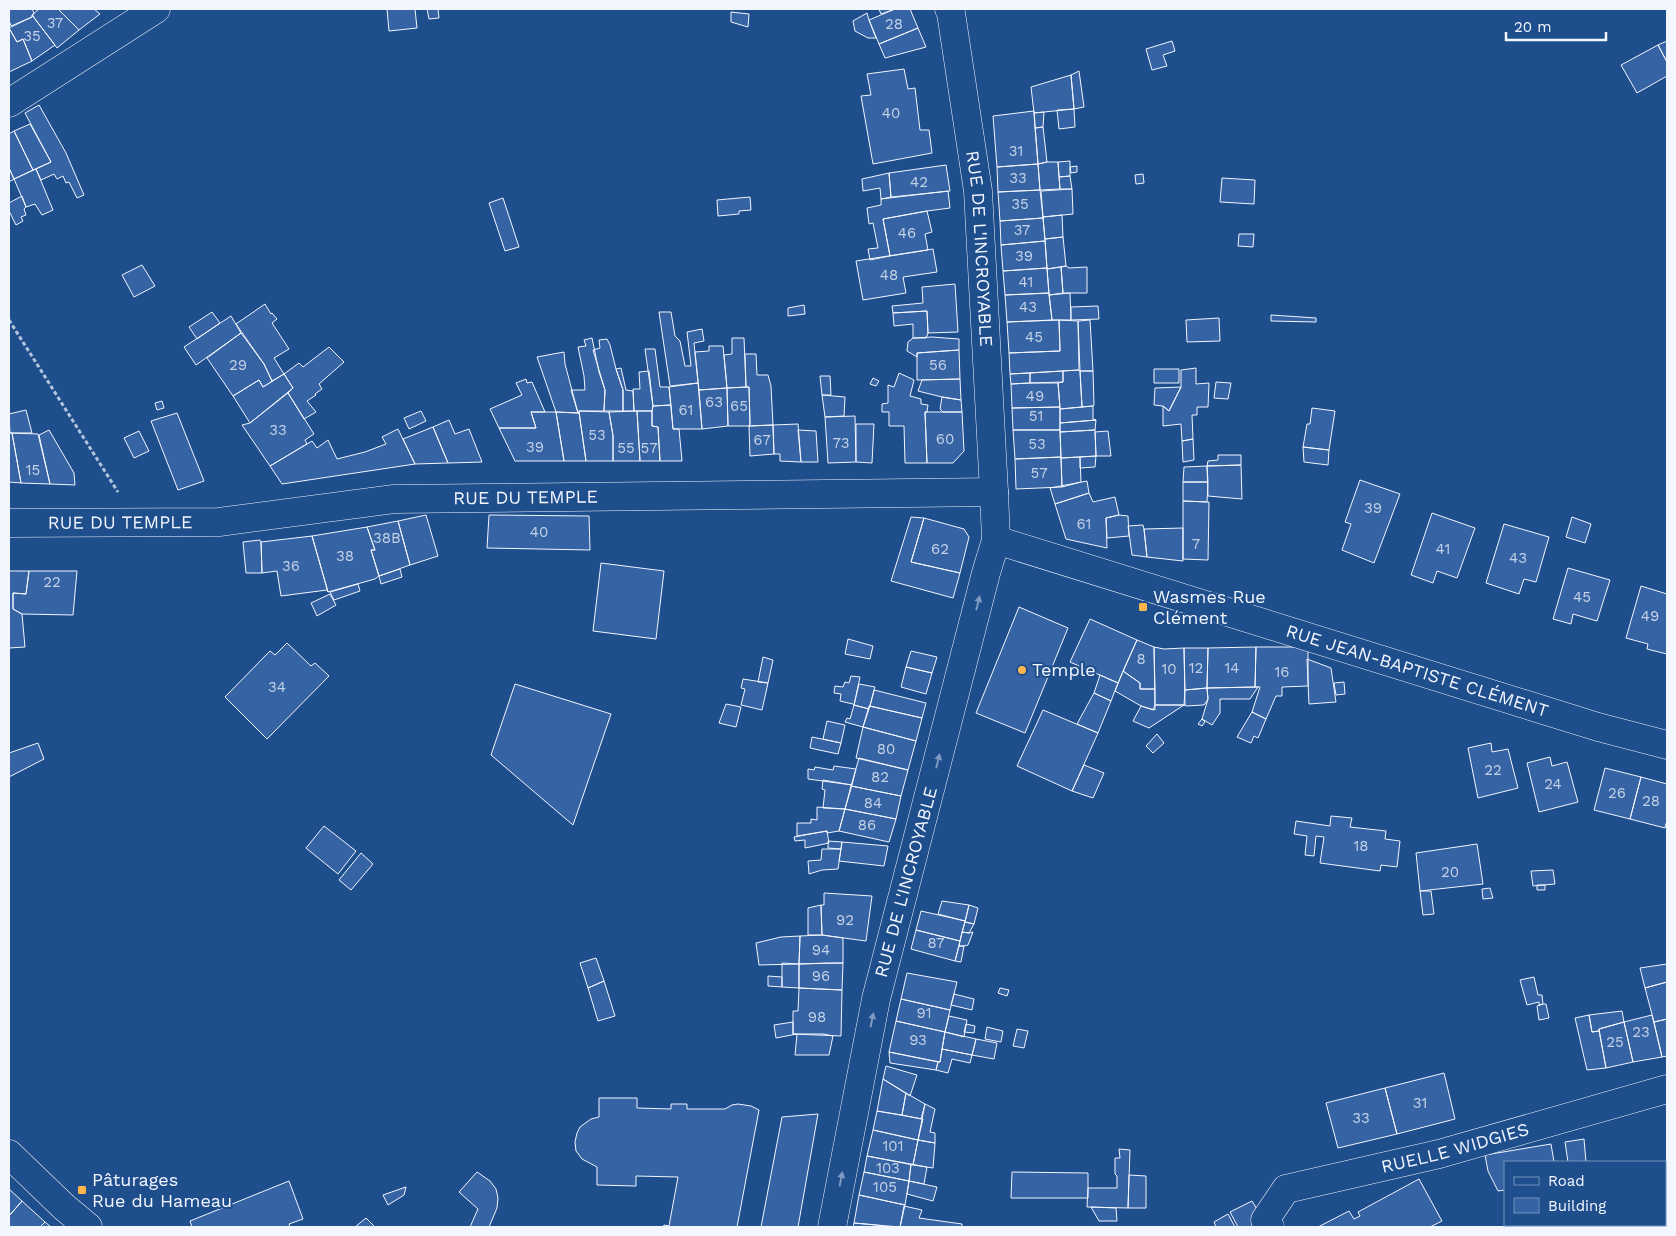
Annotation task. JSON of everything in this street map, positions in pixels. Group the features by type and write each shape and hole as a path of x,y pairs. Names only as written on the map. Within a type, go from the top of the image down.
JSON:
{"street":[{"path":"9,103 156,9"},
{"name":"RUE DE L'INCROYABLE","path":"949,9 978,191 994,492"},
{"path":"994,492 996,540"},
{"name":"RUE DU TEMPLE","path":"9,523 220,522 394,499 994,492"},
{"name":"RUE DE L'INCROYABLE","path":"832,1227 876,999 996,540"},
{"name":"RUE JEAN-BAPTISTE CLÉMENT","path":"996,540 1598,727 1667,745"},
{"name":"RUELLE WIDGIES","path":"1270,1227 1265,1220 1286,1189 1439,1154 1667,1089"},
{"path":"9,1154 64,1207 88,1227"}],"path":[{"path":"9,320 136,522"}],"building":[{"path":"9,9 32,9 34,13 32,17 11,26"},
{"path":"39,9 58,9 79,30 57,48 32,15"},
{"path":"58,9 94,9 100,14 79,30"},
{"path":"387,9 415,9 417,28 389,31"},
{"path":"427,9 438,9 439,18 429,19"},
{"path":"879,9 895,9 881,14"},
{"path":"895,9 910,9 918,28 879,44 869,20"},
{"path":"731,12 749,14 748,27 731,22"},
{"path":"867,13 876,38 868,38 855,31 853,21"},
{"path":"32,15 55,45 32,61 23,39 17,42 9,28 32,17"},
{"path":"9,28 17,42 23,39 32,61 9,72"},
{"path":"918,28 926,47 885,58 879,44"},
{"path":"1172,41 1175,51 1163,55 1167,66 1152,70 1146,49"},
{"path":"1667,41 1667,62 1658,45"},
{"path":"1658,45 1667,62 1667,76 1637,93 1621,65"},
{"path":"904,69 908,89 915,88 920,130 929,130 932,153 873,164 861,96 871,95 867,74"},
{"path":"1079,71 1084,107 1074,109 1071,75"},
{"path":"1071,75 1074,109 1034,113 1031,87"},
{"path":"39,105 66,153 84,195 77,198 69,182 66,183 63,176 57,179 54,174 41,180 36,169 51,162 25,113"},
{"path":"1074,109 1075,127 1059,129 1057,110"},
{"path":"1034,111 1038,164 997,167 993,116"},
{"path":"1044,112 1043,127 1035,128 1034,113"},
{"path":"30,124 51,162 33,170 14,131"},
{"path":"1043,127 1047,162 1038,164 1035,128"},
{"path":"14,131 33,170 14,179 9,168 9,134"},
{"path":"1070,161 1070,176 1059,177 1058,162"},
{"path":"1058,162 1060,189 1040,190 1038,164"},
{"path":"1038,164 1040,190 998,192 997,167"},
{"path":"946,165 950,191 891,197 889,173"},
{"path":"1077,166 1077,172 1071,173 1070,167"},
{"path":"9,168 14,179 9,182"},
{"path":"36,169 53,210 42,215 35,204 26,207 14,179"},
{"path":"889,173 891,197 881,199 880,188 863,191 862,179"},
{"path":"1143,174 1144,183 1136,184 1135,175"},
{"path":"1070,176 1072,189 1060,189 1059,177"},
{"path":"1222,178 1255,180 1254,204 1220,202"},
{"path":"1072,189 1073,214 1043,217 1041,191"},
{"path":"1040,190 1043,218 1000,221 998,192"},
{"path":"948,191 950,208 883,219 890,256 870,260 868,249 878,248 873,223 869,224 867,208 881,205 881,199"},
{"path":"22,196 26,207 24,209 26,215 21,217 23,221 16,225 9,211 9,203"},
{"path":"750,197 751,210 739,211 739,214 718,216 717,200"},
{"path":"503,198 519,247 505,251 489,203"},
{"path":"927,211 932,232 925,234 928,250 890,256 883,219"},
{"path":"1062,215 1063,237 1045,239 1043,217"},
{"path":"1043,218 1045,241 1001,245 1000,221"},
{"path":"1239,234 1254,234 1253,247 1238,246"},
{"path":"1063,237 1066,266 1047,269 1045,239"},
{"path":"1045,241 1047,268 1003,271 1001,245"},
{"path":"933,249 937,272 903,277 906,293 863,300 856,261"},
{"path":"142,265 155,286 134,297 122,275"},
{"path":"1066,266 1069,268 1087,267 1087,293 1063,293 1061,267"},
{"path":"1061,267 1063,293 1049,295 1047,269"},
{"path":"1047,268 1049,293 1005,295 1003,271"},
{"path":"955,284 958,332 928,333 927,311 893,313 892,306 923,303 922,287"},
{"path":"1049,293 1052,320 1007,322 1005,295"},
{"path":"1070,293 1071,320 1052,320 1049,295"},
{"path":"265,304 271,314 277,319 272,323 289,349 274,358 284,374 272,381 264,364 236,324"},
{"path":"804,305 805,314 788,316 788,308"},
{"path":"1098,306 1099,319 1071,320 1071,307"},
{"path":"927,311 928,333 926,338 913,338 913,324 894,326 893,313"},
{"path":"212,312 220,323 197,339 189,327"},
{"path":"659,312 671,312 675,336 680,341 685,366 691,366 687,332 702,329 704,341 694,343 698,383 670,386"},
{"path":"1271,315 1316,318 1316,322 1271,321"},
{"path":"231,316 241,333 196,365 184,347"},
{"path":"1219,318 1220,341 1187,342 1186,320"},
{"path":"1059,320 1060,351 1009,353 1007,322"},
{"path":"1059,320 1078,321 1079,370 1010,374 1009,353 1060,351"},
{"path":"1090,320 1093,371 1080,371 1078,321"},
{"path":"241,333 264,364 272,381 274,380 263,387 259,380 233,396 207,358"},
{"path":"592,338 605,390 604,411 579,411 578,413 571,390 585,390 578,347 586,346 584,340"},
{"path":"732,338 744,338 746,387 727,388 724,355 732,354"},
{"path":"913,338 959,339 959,350 917,353 917,357 907,351 908,342"},
{"path":"607,339 623,390 623,411 604,411 605,390 593,350 600,348 599,340"},
{"path":"709,346 723,346 727,388 699,390 695,352 709,351"},
{"path":"329,347 344,362 319,384 322,389 307,401 316,412 304,419 288,393 293,388 284,374 299,363 303,367"},
{"path":"645,349 655,349 660,387 669,387 671,405 653,406"},
{"path":"959,350 960,379 917,380 917,353"},
{"path":"564,352 565,364 578,413 556,412 537,357"},
{"path":"745,354 756,354 757,375 768,375 771,386 773,425 749,426 749,387 746,387"},
{"path":"621,368 626,390 633,391 634,411 623,411 623,390 616,369"},
{"path":"1196,368 1196,384 1209,383 1208,407 1197,407 1197,415 1192,415 1193,439 1182,441 1181,424 1163,426 1163,406 1169,411 1181,387 1181,370"},
{"path":"1154,369 1179,369 1179,383 1154,383"},
{"path":"649,371 652,411 634,411 633,389 640,389 639,372"},
{"path":"1063,371 1080,371 1082,407 1060,409 1058,383 1063,382"},
{"path":"1063,371 1063,382 1030,383 1030,373"},
{"path":"1080,371 1093,371 1093,406 1082,407"},
{"path":"899,373 914,380 910,396 921,399 921,404 928,405 927,412 925,412 927,463 905,463 904,426 889,426 889,412 882,412 882,404 888,403 888,385 894,387"},
{"path":"1030,373 1030,383 1011,384 1010,374"},
{"path":"284,374 293,388 250,423 233,396 259,380 263,387"},
{"path":"820,376 830,376 831,395 822,395"},
{"path":"873,378 879,381 876,386 870,384"},
{"path":"526,379 527,383 532,382 545,412 531,412 536,428 499,428 490,409 522,395 516,383"},
{"path":"960,379 961,400 918,391 922,380"},
{"path":"1216,382 1231,383 1228,399 1214,398"},
{"path":"698,383 702,429 673,429 669,387"},
{"path":"1058,383 1060,407 1012,408 1011,384"},
{"path":"749,387 749,426 728,426 727,388"},
{"path":"1181,387 1169,411 1163,406 1154,405 1155,388"},
{"path":"727,388 728,426 702,429 699,390"},
{"path":"288,393 314,434 305,440 307,444 270,466 242,425 250,423"},
{"path":"822,395 845,397 844,416 825,417"},
{"path":"942,397 961,400 962,412 943,412 940,409"},
{"path":"162,401 164,408 157,410 155,403"},
{"path":"671,405 673,429 679,429 682,461 660,461 658,427 652,426 652,411 653,406"},
{"path":"1093,406 1093,419 1096,420 1060,423 1060,409"},
{"path":"1060,407 1060,430 1013,430 1012,408"},
{"path":"1312,408 1335,411 1329,450 1303,447 1307,424 1310,424"},
{"path":"26,410 32,433 10,433 9,414"},
{"path":"421,411 426,421 409,429 404,418"},
{"path":"579,411 609,412 613,436 613,461 586,461"},
{"path":"637,411 652,411 652,426 658,427 660,461 640,461"},
{"path":"637,411 640,461 613,461 613,436 609,412"},
{"path":"531,412 556,412 564,461 515,461 499,428 536,428"},
{"path":"556,412 579,413 586,461 564,461"},
{"path":"925,412 962,412 964,451 953,463 927,463"},
{"path":"177,413 204,481 178,490 151,421"},
{"path":"855,416 856,462 828,463 825,417"},
{"path":"449,420 455,434 469,429 482,462 448,463 433,427"},
{"path":"1096,420 1095,430 1060,432 1060,423"},
{"path":"798,424 801,462 780,461 780,454 774,454 773,425"},
{"path":"856,424 874,424 872,463 856,462"},
{"path":"773,425 774,454 750,456 749,426"},
{"path":"433,427 448,463 415,464 403,439"},
{"path":"398,429 415,464 282,484 270,466 312,441 317,448 328,440 337,459 365,452 386,444 382,437"},
{"path":"49,430 74,473 75,485 50,484 39,435"},
{"path":"798,430 816,431 818,462 801,462"},
{"path":"1013,430 1060,430 1061,457 1015,459"},
{"path":"1095,430 1096,456 1061,458 1060,432"},
{"path":"139,431 149,451 134,458 124,438"},
{"path":"1108,431 1111,456 1096,456 1095,432"},
{"path":"9,432 12,433 21,483 9,482"},
{"path":"12,433 38,434 50,484 21,483"},
{"path":"1193,439 1194,460 1183,462 1182,441"},
{"path":"1303,447 1329,450 1328,465 1304,462"},
{"path":"1218,455 1241,455 1241,465 1207,466 1208,461 1218,460"},
{"path":"1096,456 1095,467 1080,468 1080,457"},
{"path":"1061,457 1062,487 1016,489 1015,459"},
{"path":"1080,457 1081,482 1062,487 1061,458"},
{"path":"1241,465 1242,499 1208,496 1207,466"},
{"path":"1207,466 1208,482 1183,482 1184,467"},
{"path":"1360,480 1400,494 1374,563 1342,550 1351,524 1345,522"},
{"path":"1087,481 1089,493 1055,504 1050,488"},
{"path":"1183,482 1208,482 1207,502 1183,501"},
{"path":"1089,493 1093,502 1115,497 1119,515 1106,518 1107,548 1066,539 1055,504"},
{"path":"1183,501 1209,502 1208,560 1183,559"},
{"path":"1432,513 1475,528 1457,578 1437,571 1433,583 1411,575"},
{"path":"426,515 438,556 410,565 398,521"},
{"path":"489,515 589,516 590,550 487,548"},
{"path":"1119,515 1128,516 1129,536 1107,538 1106,518"},
{"path":"911,517 924,518 911,562 960,573 953,598 891,581"},
{"path":"1572,517 1591,524 1585,543 1566,537"},
{"path":"924,518 964,529 969,537 960,573 911,562"},
{"path":"398,521 410,565 379,576 371,550 375,550 367,527"},
{"path":"1504,524 1549,537 1536,582 1524,579 1519,594 1486,583"},
{"path":"1143,525 1147,557 1132,555 1128,526"},
{"path":"367,527 375,550 371,550 379,576 375,579 328,592 312,536"},
{"path":"1183,528 1183,561 1147,557 1144,529"},
{"path":"312,536 328,592 327,590 281,596 277,571 262,573 261,542"},
{"path":"260,540 262,573 246,573 243,542"},
{"path":"601,563 664,571 656,639 593,631"},
{"path":"1568,568 1610,580 1597,621 1573,614 1571,624 1553,619"},
{"path":"400,569 402,577 381,584 379,576"},
{"path":"9,571 29,571 26,594 13,593 13,609 22,614 25,647 9,648"},
{"path":"29,571 77,571 73,615 22,614 13,609 13,593 26,594"},
{"path":"358,584 360,591 334,600 330,592"},
{"path":"1641,586 1667,594 1667,654 1647,649 1648,644 1626,638"},
{"path":"330,594 336,605 317,616 311,603"},
{"name":"Temple","path":"1019,607 1068,628 1025,733 976,713"},
{"path":"1090,619 1137,640 1118,683 1070,662"},
{"path":"848,639 873,646 870,659 845,654"},
{"path":"1137,640 1154,647 1155,689 1140,689 1140,683 1123,671"},
{"path":"287,643 311,666 315,663 329,676 267,739 225,697 270,651 275,655"},
{"path":"1154,647 1164,649 1184,648 1185,705 1155,705"},
{"path":"1256,647 1255,687 1207,688 1208,648"},
{"path":"1256,647 1308,647 1308,686 1282,687 1282,696 1276,696 1266,719 1252,712 1260,687 1255,687"},
{"path":"1184,648 1208,648 1207,688 1185,690"},
{"path":"911,651 937,657 932,673 906,667"},
{"path":"763,657 773,660 768,683 758,682"},
{"path":"1307,659 1331,668 1336,702 1309,704"},
{"path":"906,667 932,673 926,694 901,687"},
{"path":"1123,671 1140,683 1140,689 1155,689 1155,710 1141,706 1115,691"},
{"path":"1100,675 1118,683 1111,701 1094,693"},
{"path":"851,676 860,677 854,705 840,701 841,694 834,693 835,686 843,687 845,682 849,683"},
{"path":"743,679 768,683 762,710 741,705 745,689 741,688"},
{"path":"1344,682 1345,694 1336,695 1334,683"},
{"path":"515,684 611,714 573,825 491,755"},
{"path":"859,684 875,687 869,709 854,705"},
{"path":"1258,687 1250,699 1220,699 1220,713 1212,725 1202,719 1208,699 1207,688"},
{"path":"1207,688 1208,699 1205,704 1184,705 1185,690"},
{"path":"874,690 926,703 922,718 870,706"},
{"path":"1094,693 1111,701 1098,733 1077,724"},
{"path":"726,704 741,707 736,727 719,723"},
{"path":"854,705 869,709 863,727 845,722 847,718 850,719"},
{"path":"1155,705 1184,705 1149,728 1133,721 1141,706 1153,710"},
{"path":"869,706 922,718 916,741 863,727"},
{"path":"1043,710 1098,733 1072,791 1017,766"},
{"path":"1252,712 1266,719 1258,738 1254,736 1251,743 1237,737"},
{"path":"1202,719 1205,722 1202,726 1198,724"},
{"path":"827,721 845,725 841,743 823,739"},
{"path":"863,727 916,741 908,770 856,758"},
{"path":"1157,734 1164,743 1153,753 1146,746"},
{"path":"812,737 841,743 838,754 810,748"},
{"path":"38,743 44,759 9,777 9,753"},
{"path":"1491,743 1492,752 1508,749 1518,788 1478,798 1468,748"},
{"path":"1550,757 1552,766 1567,762 1578,802 1539,812 1527,763"},
{"path":"859,758 908,770 901,796 851,786"},
{"path":"1084,765 1104,773 1093,798 1072,791"},
{"path":"834,766 856,769 852,785 808,779 808,769 814,770 815,767 833,770"},
{"path":"1605,768 1641,777 1630,819 1594,810"},
{"path":"1641,777 1667,784 1667,820 1665,828 1630,819"},
{"path":"823,780 852,785 845,809 823,808 825,790 822,789"},
{"path":"851,786 901,796 896,819 845,809"},
{"path":"817,807 845,809 839,831 797,836 797,823 811,823 811,819 817,820"},
{"path":"845,809 896,819 889,842 839,831"},
{"path":"1331,816 1352,818 1350,827 1386,831 1385,839 1400,841 1397,867 1381,865 1380,871 1320,863 1324,837 1316,836 1314,856 1305,855 1307,836 1294,834 1296,821 1330,826"},
{"path":"324,826 356,851 338,874 306,848"},
{"path":"827,831 829,843 805,848 805,840 795,841 794,837"},
{"path":"828,841 842,842 841,849 828,848"},
{"path":"842,842 888,846 884,866 839,861"},
{"path":"1477,844 1483,884 1420,891 1416,853"},
{"path":"822,849 841,849 838,869 822,870 809,874 808,861 821,860"},
{"path":"361,853 373,864 351,890 339,880"},
{"path":"1553,870 1555,884 1533,886 1531,871"},
{"path":"1537,885 1545,885 1545,890 1537,890"},
{"path":"1490,888 1493,898 1483,899 1482,889"},
{"path":"1420,891 1431,891 1434,914 1423,915"},
{"path":"824,893 872,896 866,941 822,935 821,905 824,905"},
{"path":"942,901 969,905 965,921 938,914"},
{"path":"821,905 822,935 808,935 808,908"},
{"path":"969,905 978,908 974,924 965,922"},
{"path":"921,911 965,921 960,941 916,930"},
{"path":"965,922 974,924 969,933 962,932"},
{"path":"916,930 960,941 955,961 911,949"},
{"path":"962,932 973,932 968,945 959,946"},
{"path":"822,935 843,938 843,963 799,964 800,936"},
{"path":"800,936 799,964 759,965 756,943 781,937"},
{"path":"959,946 964,946 961,962 955,961"},
{"path":"596,958 604,981 588,988 580,963"},
{"path":"782,963 799,964 799,988 782,987"},
{"path":"843,963 842,990 799,988 799,964"},
{"path":"1667,964 1667,982 1645,988 1640,968"},
{"path":"907,973 957,982 950,1010 901,999"},
{"path":"768,976 782,977 782,987 768,986"},
{"path":"1534,977 1538,995 1542,995 1543,1004 1539,1005 1539,1002 1527,1005 1520,980"},
{"path":"604,981 615,1016 598,1021 588,988"},
{"path":"1667,982 1667,1019 1654,1022 1645,988"},
{"path":"799,988 842,990 841,1036 793,1034 793,1011 798,1011"},
{"path":"1000,988 1009,990 1007,996 998,993"},
{"path":"954,994 974,999 972,1010 951,1005"},
{"path":"901,999 950,1010 945,1032 896,1021"},
{"path":"1546,1004 1549,1018 1539,1020 1537,1006"},
{"path":"1622,1011 1624,1022 1592,1032 1589,1015"},
{"path":"1589,1015 1592,1032 1599,1031 1606,1068 1587,1070 1575,1018"},
{"path":"1652,1015 1662,1057 1633,1062 1624,1022"},
{"path":"949,1016 967,1020 964,1037 945,1032"},
{"path":"1667,1019 1667,1056 1662,1057 1654,1022"},
{"path":"896,1021 945,1032 940,1062 889,1052"},
{"path":"793,1022 793,1034 797,1034 776,1038 774,1025"},
{"path":"1624,1022 1633,1062 1606,1068 1599,1029"},
{"path":"966,1024 975,1026 974,1033 964,1032"},
{"path":"987,1027 1003,1031 1001,1042 985,1039"},
{"path":"1017,1029 1028,1031 1024,1048 1013,1046"},
{"path":"945,1032 976,1039 972,1055 942,1049"},
{"path":"797,1034 833,1036 829,1055 795,1055"},
{"path":"976,1039 997,1043 994,1059 972,1055"},
{"path":"942,1049 972,1055 970,1063 952,1059 948,1073 936,1070 938,1062 940,1062"},
{"path":"889,1052 938,1062 936,1070 890,1063"},
{"path":"886,1066 917,1075 910,1096 883,1079"},
{"path":"1444,1073 1455,1119 1397,1134 1385,1088"},
{"path":"883,1079 906,1093 902,1115 877,1111"},
{"path":"1385,1088 1397,1134 1338,1148 1326,1103"},
{"path":"906,1093 925,1104 921,1119 902,1115"},
{"path":"599,1098 637,1098 637,1108 671,1109 671,1104 687,1104 687,1109 725,1109 738,1104 751,1106 759,1110 737,1227 663,1227 664,1225 669,1226 678,1177 636,1176 636,1186 597,1185 597,1167 582,1159 576,1151 575,1142 580,1127 591,1119 599,1117"},
{"path":"925,1104 935,1109 930,1132 935,1133 935,1143 918,1140"},
{"path":"877,1111 923,1119 918,1140 873,1130"},
{"path":"818,1114 798,1227 761,1227 782,1117"},
{"path":"873,1130 918,1140 913,1165 867,1156"},
{"path":"1584,1139 1586,1161 1568,1161 1565,1142"},
{"path":"918,1140 935,1143 933,1168 913,1165"},
{"path":"1551,1144 1554,1161 1504,1161 1504,1190 1498,1191 1488,1171 1485,1155"},
{"path":"1119,1149 1130,1150 1128,1208 1087,1207 1088,1188 1117,1188 1115,1158 1120,1158"},
{"path":"867,1156 911,1164 909,1181 864,1172"},
{"path":"911,1164 927,1167 924,1184 909,1181"},
{"path":"477,1172 490,1181 496,1189 498,1198 497,1208 489,1227 470,1227 478,1209 459,1192"},
{"path":"864,1172 909,1181 905,1205 859,1195"},
{"path":"1012,1172 1088,1173 1088,1198 1011,1198"},
{"path":"1129,1175 1146,1176 1146,1208 1128,1208"},
{"path":"1419,1179 1442,1221 1430,1227 1318,1227 1349,1211 1354,1219 1360,1216 1358,1212"},
{"path":"289,1181 303,1219 289,1224 290,1227 192,1227 190,1221"},
{"path":"909,1181 937,1187 933,1201 907,1194"},
{"path":"406,1187 404,1195 388,1205 383,1195"},
{"path":"9,1189 22,1201 9,1216"},
{"path":"859,1195 905,1205 900,1227 854,1223"},
{"path":"22,1201 45,1222 40,1227 9,1227 9,1216"},
{"path":"1252,1201 1266,1224 1262,1227 1238,1227 1230,1212"},
{"path":"904,1206 922,1210 919,1218 962,1224 962,1227 900,1227"},
{"path":"1091,1207 1116,1208 1117,1221 1099,1221"},
{"path":"1228,1214 1235,1227 1216,1227 1214,1222"},
{"path":"366,1218 375,1227 355,1227"},
{"path":"45,1222 51,1227 40,1227"},
{"path":"854,1223 876,1225 887,1227 853,1227"}],"place":[{"name":"Wasmes Rue Clément","path":"1143,607"},
{"name":"Temple","path":"1022,670"},
{"name":"Pâturages Rue du Hameau","path":"82,1190"}]}
